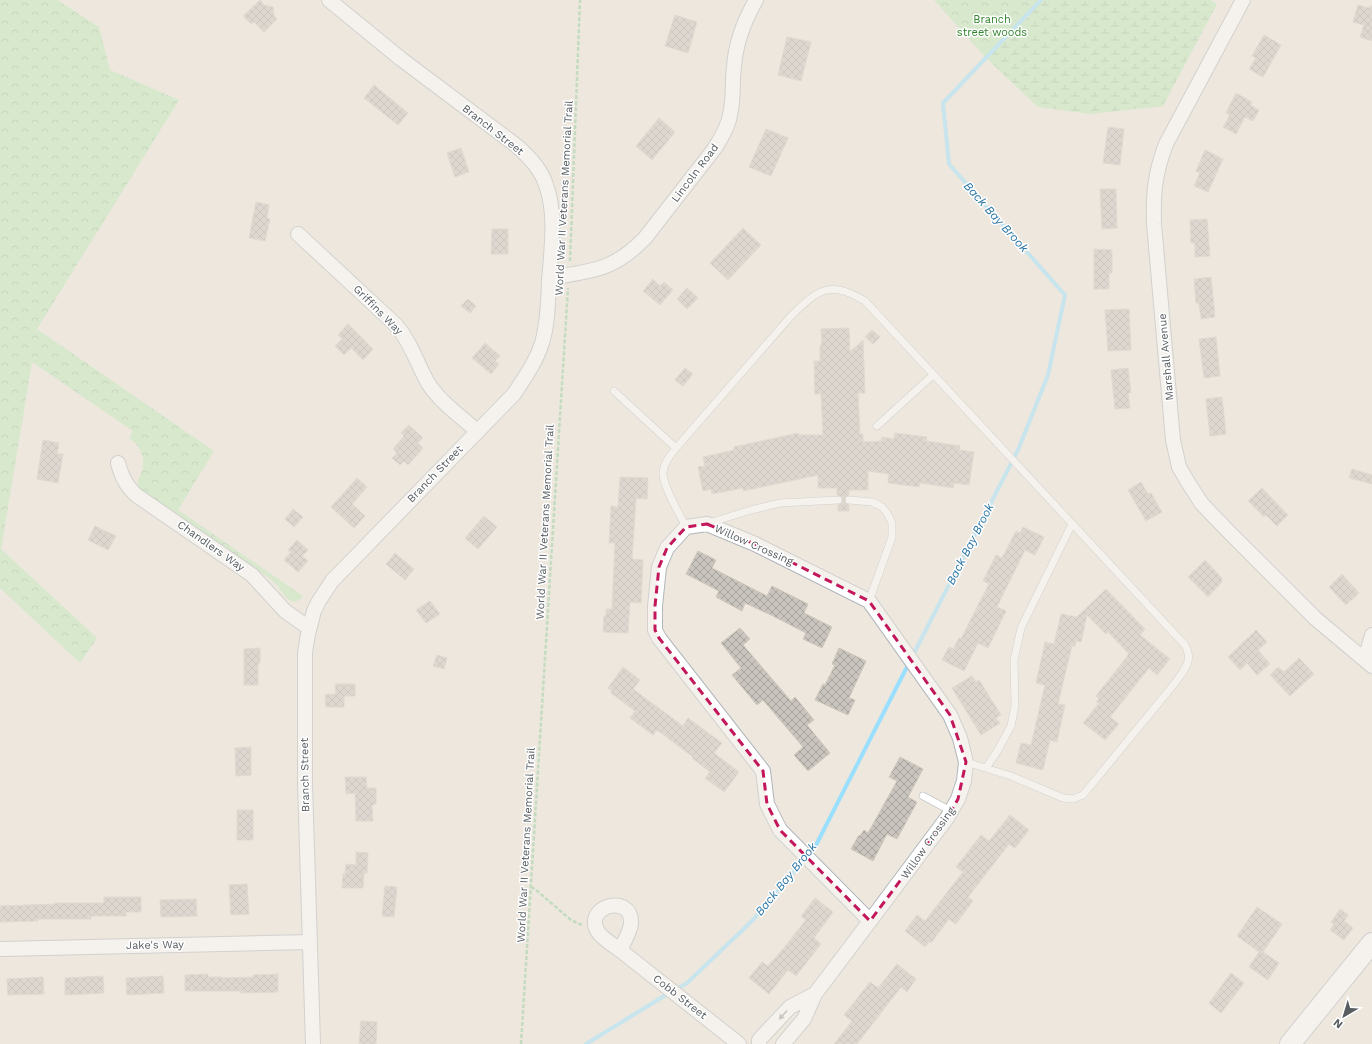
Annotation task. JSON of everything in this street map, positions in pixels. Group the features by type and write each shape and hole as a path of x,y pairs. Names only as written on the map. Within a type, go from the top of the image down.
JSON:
{"main road":[{"path":"1290,1044 1372,943"}],"street":[{"name":"Branch Street","path":"313,1044 305,784 305,653 309,628 319,600 332,581 514,394 531,368 541,344 547,316 552,220 550,199 544,180 532,161 517,146 395,54 329,0"},
{"name":"Lincoln Road","path":"550,278 602,268 618,261 633,250 715,148 723,134 730,116 737,46 742,28 756,0"},
{"name":"Marshall Avenue","path":"1243,0 1166,144 1155,179 1153,200 1154,224 1173,440 1179,467 1188,484 1202,504 1316,619 1368,663"},
{"name":"Griffins Way","path":"298,234 393,322 405,336 434,392 477,431"},
{"name":"Chandlers Way","path":"118,462 123,480 128,488 136,495 252,575 284,611 309,628"},
{"name":"Willow Crossing","path":"686,527 706,524 755,544 869,601 950,715 960,738 966,762 964,781 952,811 815,994 804,1018 783,1044"},
{"path":"686,527 667,548 659,566 655,606 655,630 659,638 763,770 767,804 780,830 870,921"},
{"path":"1368,663 1372,635"},
{"path":"601,934 597,928 596,921 601,910 611,905 625,909 630,919 631,926 620,950"},
{"name":"Cobb Street","path":"601,934 739,1044"},
{"name":"Jake's Way","path":"0,949 310,942"},
{"name":"Willow Crossing","path":"759,1044 759,1040 790,1007 815,994"}],"lane":[{"path":"686,527 666,486 663,473 666,462 676,448 791,316 812,296 824,290 838,290 854,295 865,301 1185,645 1189,652 1189,660 1185,669 1083,795 1073,799 1063,798 1011,776 966,762"},
{"path":"877,426 933,375"},
{"path":"614,391 676,448"},
{"path":"706,524 780,503 838,500"},
{"path":"849,500 872,502 882,507 892,523 892,537 869,601"},
{"path":"986,768 1011,726 1015,706 1014,660 1021,628 1072,524"},
{"path":"923,796 952,811"}],"path":[{"name":"World War II Veterans Memorial Trail","path":"521,1044 569,275 580,0"},
{"path":"531,887 571,920 601,934"}],"highlighted area":[{"path":"707,524 755,544 869,601 950,715 966,762 958,799 947,818 870,921 780,830 767,804 763,771 659,638 655,630 655,606 659,567 667,548 686,527"}],"green space":[{"path":"0,0 57,0 99,27 110,70 179,100 37,329 214,451 178,510 303,596 299,600 293,602 288,599 277,585 268,577 139,489 138,482 143,466 143,456 136,444 129,438 133,431 32,362 1,549 97,638 80,663 0,588"},
{"name":"Branch street woods","path":"934,0 1085,0 986,58"},
{"path":"1041,0 1211,0 1217,4 1163,106 1090,114 1038,107 986,58"}],"building":[{"path":"260,0 264,5 273,7 274,16 277,19 264,32 254,22 251,24 243,16"},
{"path":"1358,5 1369,8 1372,6 1372,41 1360,37 1364,25 1353,22"},
{"path":"675,15 697,22 688,53 665,46"},
{"path":"1264,35 1281,45 1263,77 1249,69 1256,58 1252,56"},
{"path":"787,37 811,42 801,81 778,75"},
{"path":"374,85 408,113 398,125 364,98"},
{"path":"1236,93 1252,102 1250,105 1259,110 1253,121 1245,117 1236,134 1223,127 1230,115 1226,113"},
{"path":"659,118 675,132 652,160 636,146"},
{"path":"1108,127 1124,129 1120,165 1103,163"},
{"path":"766,129 788,138 771,176 749,167"},
{"path":"461,148 469,172 455,177 447,153"},
{"path":"1205,150 1223,159 1208,192 1194,186 1200,173 1196,171"},
{"path":"1100,189 1116,189 1117,228 1102,229"},
{"path":"256,202 269,205 267,218 270,219 265,241 249,238"},
{"path":"1207,219 1210,256 1195,257 1195,243 1191,243 1190,220"},
{"path":"743,228 761,245 728,280 710,263"},
{"path":"492,229 508,229 508,254 491,254"},
{"path":"1094,249 1112,250 1112,273 1109,273 1109,289 1094,289"},
{"path":"1211,277 1215,317 1201,319 1199,303 1196,303 1194,279"},
{"path":"653,279 660,286 664,282 673,290 660,305 643,291"},
{"path":"687,288 698,298 687,309 677,299"},
{"path":"468,299 476,306 470,313 461,306"},
{"path":"1129,309 1131,350 1108,351 1105,310"},
{"path":"348,324 373,349 363,360 351,348 344,355 335,346 342,339 338,335"},
{"path":"849,328 850,352 863,340 865,393 858,393 860,434 863,434 863,442 881,441 882,437 894,439 895,433 927,437 926,441 960,446 959,450 974,452 969,485 954,483 953,488 920,483 919,487 888,483 889,474 868,471 868,490 849,490 849,495 845,497 845,502 849,505 849,511 838,511 838,505 841,504 843,500 842,497 837,495 837,488 818,488 818,475 743,491 743,488 712,494 711,489 703,491 698,467 705,466 703,457 734,450 734,447 798,433 799,435 823,435 821,394 815,394 814,361 820,361 820,345 822,345 821,329"},
{"path":"872,330 880,337 873,344 865,337"},
{"path":"1216,337 1220,376 1204,378 1199,339"},
{"path":"485,343 500,356 495,361 499,364 491,374 472,358"},
{"path":"685,368 693,374 683,386 675,380"},
{"path":"1128,368 1131,393 1128,393 1130,408 1115,409 1111,370"},
{"path":"1222,397 1226,434 1210,436 1206,399"},
{"path":"409,425 423,438 418,443 423,448 408,465 404,461 400,465 392,458 397,453 393,449 404,436 401,433"},
{"path":"43,440 59,443 57,454 63,454 58,483 37,479"},
{"path":"1352,469 1372,475 1372,484 1349,478"},
{"path":"620,477 648,478 647,499 636,498 632,559 643,560 641,603 630,602 628,633 603,632 606,609 612,609 615,543 609,543 611,506 618,507"},
{"path":"357,478 367,487 352,504 365,516 354,528 331,507"},
{"path":"1141,482 1148,494 1151,493 1162,512 1146,521 1128,490"},
{"path":"1262,488 1288,515 1277,526 1266,515 1264,517 1248,501"},
{"path":"293,509 303,517 294,527 285,519"},
{"path":"484,516 497,527 478,549 465,538"},
{"path":"95,526 116,536 108,550 88,540"},
{"path":"1023,527 1044,537 1035,555 1025,550 997,607 1006,611 988,648 978,643 964,671 942,660 949,647 953,649 959,638 961,639 989,584 983,581 996,555 1002,558 1016,531 1020,533"},
{"path":"297,540 308,550 302,556 308,561 298,572 284,560 291,552 288,550"},
{"path":"698,551 716,560 712,568 767,596 772,586 808,604 804,613 832,627 822,648 803,639 806,633 773,616 745,603 742,611 716,597 719,591 686,574"},
{"path":"395,553 414,569 405,580 386,564"},
{"path":"1205,560 1222,578 1221,583 1208,597 1188,577"},
{"path":"1342,574 1359,593 1346,605 1329,587"},
{"path":"1106,589 1145,629 1140,635 1170,659 1157,675 1149,668 1110,717 1119,724 1105,740 1083,723 1099,703 1096,702 1099,699 1096,696 1129,654 1108,632 1106,634 1087,615 1081,642 1076,641 1075,646 1072,646 1058,704 1065,705 1057,742 1050,740 1043,770 1016,763 1021,743 1031,745 1045,685 1036,683 1045,642 1054,644 1061,614 1077,617"},
{"path":"430,601 440,614 426,623 416,610"},
{"path":"740,628 750,639 743,645 791,701 795,697 814,720 807,725 830,753 808,771 794,755 803,747 763,700 757,705 732,675 741,668 721,643"},
{"path":"1256,630 1267,642 1258,650 1270,664 1257,675 1247,663 1240,670 1228,657"},
{"path":"260,648 258,685 244,685 244,649"},
{"path":"839,648 866,661 849,698 855,700 848,715 815,700 823,684 825,685 835,665 832,664"},
{"path":"437,655 447,658 444,669 433,666"},
{"path":"1299,658 1314,674 1290,696 1270,675 1278,667 1284,672"},
{"path":"623,667 640,680 633,689 683,726 688,718 722,743 714,753 739,772 724,792 705,778 710,772 692,758 693,757 657,730 653,735 630,718 635,711 611,693 612,691 608,688"},
{"path":"972,676 976,682 979,680 1001,715 996,718 1000,723 981,735 952,688"},
{"path":"335,684 355,684 355,696 344,696 344,707 326,707 325,695 336,694"},
{"path":"251,747 251,775 236,776 235,748"},
{"path":"900,757 923,769 908,797 917,802 897,839 887,834 873,861 851,849 859,835 860,836 864,830 868,833 897,781 889,777"},
{"path":"345,777 366,777 367,788 376,788 376,804 372,805 373,821 356,821 355,793 346,794"},
{"path":"237,810 253,810 253,840 237,840"},
{"path":"1010,815 1029,830 1015,848 1009,844 968,897 973,901 956,924 949,919 931,943 930,941 925,947 905,931 917,915 925,921 963,872 956,867 981,835 989,841"},
{"path":"356,852 368,853 367,873 364,873 363,888 342,888 343,874 345,874 346,864 356,865"},
{"path":"247,884 249,914 231,915 229,885"},
{"path":"385,886 397,887 394,917 382,916"},
{"path":"104,897 141,897 141,912 126,912 126,916 91,916 91,919 38,919 38,921 0,922 0,906 55,903 104,903"},
{"path":"815,898 833,912 814,938 821,944 796,976 788,970 769,994 749,978 762,962 768,966 783,949 806,920 801,916"},
{"path":"196,899 197,916 161,917 160,900"},
{"path":"1257,907 1282,924 1263,952 1279,963 1268,980 1249,967 1259,952 1237,936"},
{"path":"1340,909 1348,915 1344,921 1353,928 1344,940 1330,930 1334,924 1331,922"},
{"path":"897,964 916,979 907,992 901,987 857,1044 834,1044 852,1021 844,1015 870,982 878,988"},
{"path":"1231,973 1244,983 1221,1013 1209,1003"},
{"path":"208,974 208,977 222,978 253,977 253,975 278,974 278,992 241,993 241,991 185,991 185,975"},
{"path":"103,976 104,993 65,995 65,978"},
{"path":"163,976 164,993 127,995 126,978"},
{"path":"43,977 44,994 8,995 7,979"},
{"path":"361,1021 377,1022 376,1044 359,1044"}],"waterway":[{"name":"Back Bay Brook","path":"912,657 1018,450 1048,375 1065,295 949,164 943,103 1041,0"},
{"name":"Back Bay Brook","path":"675,990 687,983 753,920 815,847 909,663"},
{"name":"Back Bay Brook","path":"586,1044 669,993"}]}
